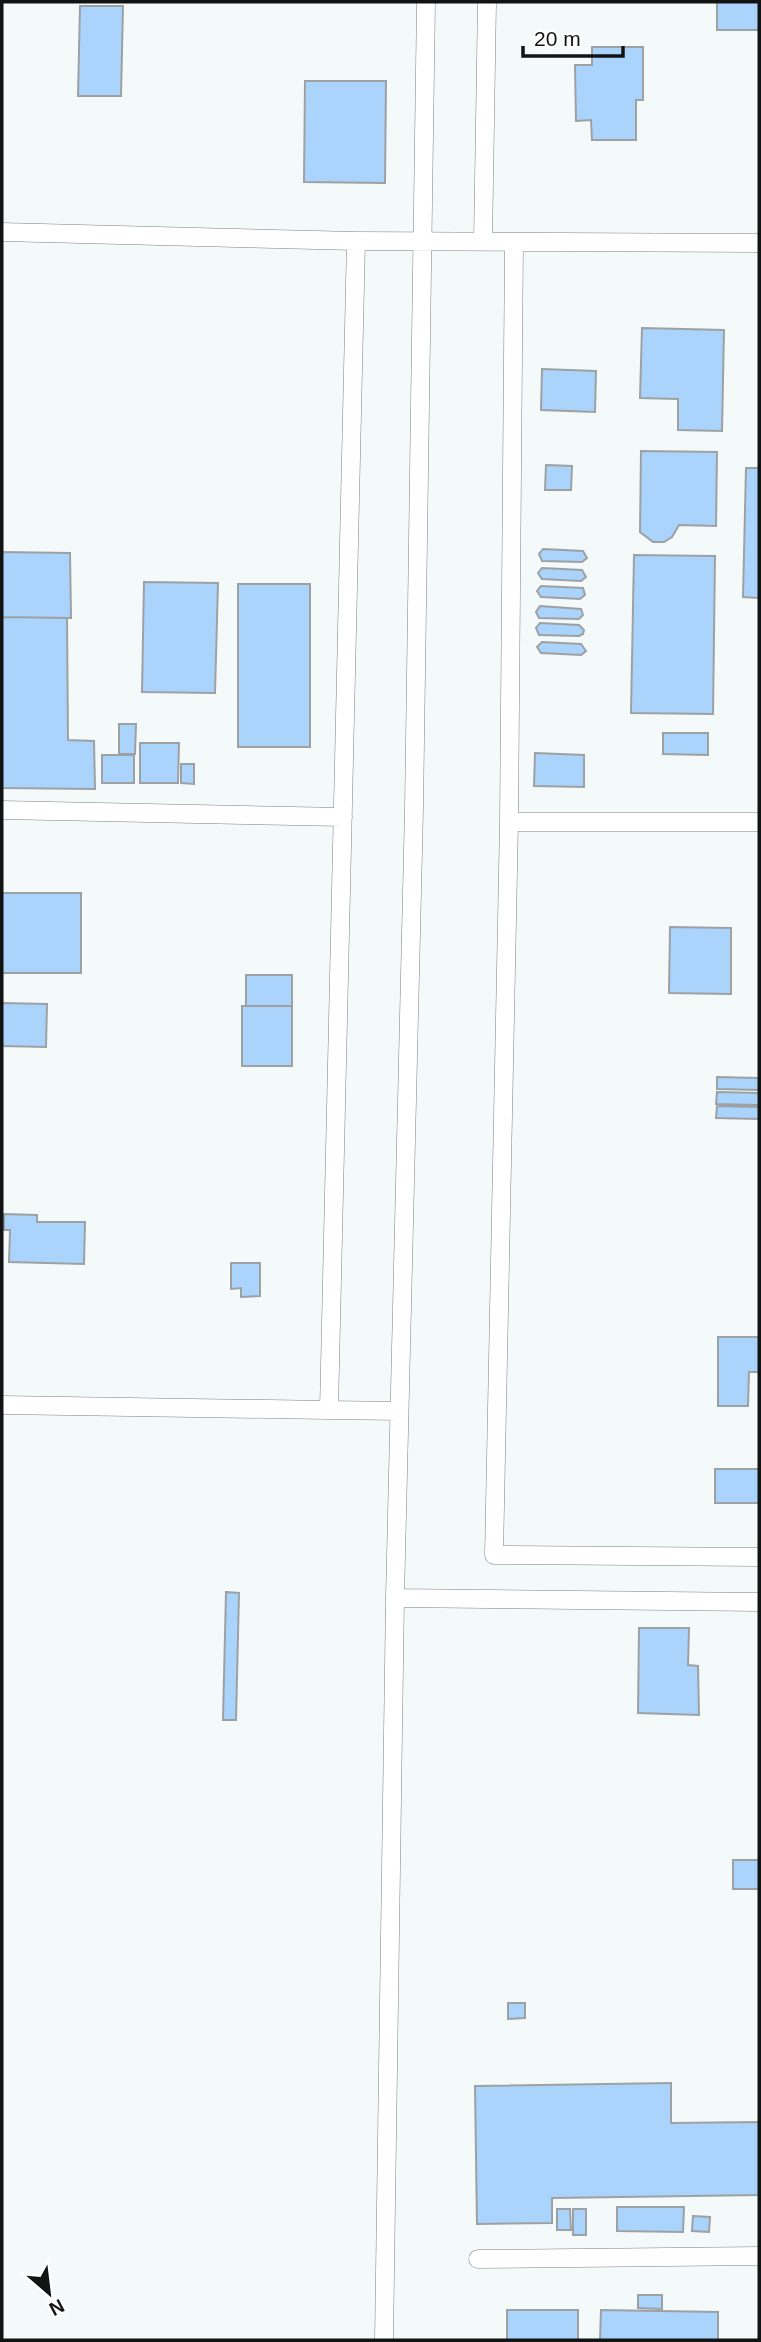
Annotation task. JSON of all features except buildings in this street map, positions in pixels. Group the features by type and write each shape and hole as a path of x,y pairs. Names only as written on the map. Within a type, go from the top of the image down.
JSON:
{"lane":[{"path":"384,2340 395,1598 414,809 426,2"},
{"path":"483,242 487,2"},
{"path":"2,232 356,241 759,243"},
{"path":"329,1410 356,241"},
{"path":"514,242 509,822 494,1555 759,1557"},
{"path":"2,810 343,817"},
{"path":"509,822 759,822"},
{"path":"2,1405 399,1411"},
{"path":"395,1598 759,1602"},
{"path":"478,2259 759,2256"}]}
